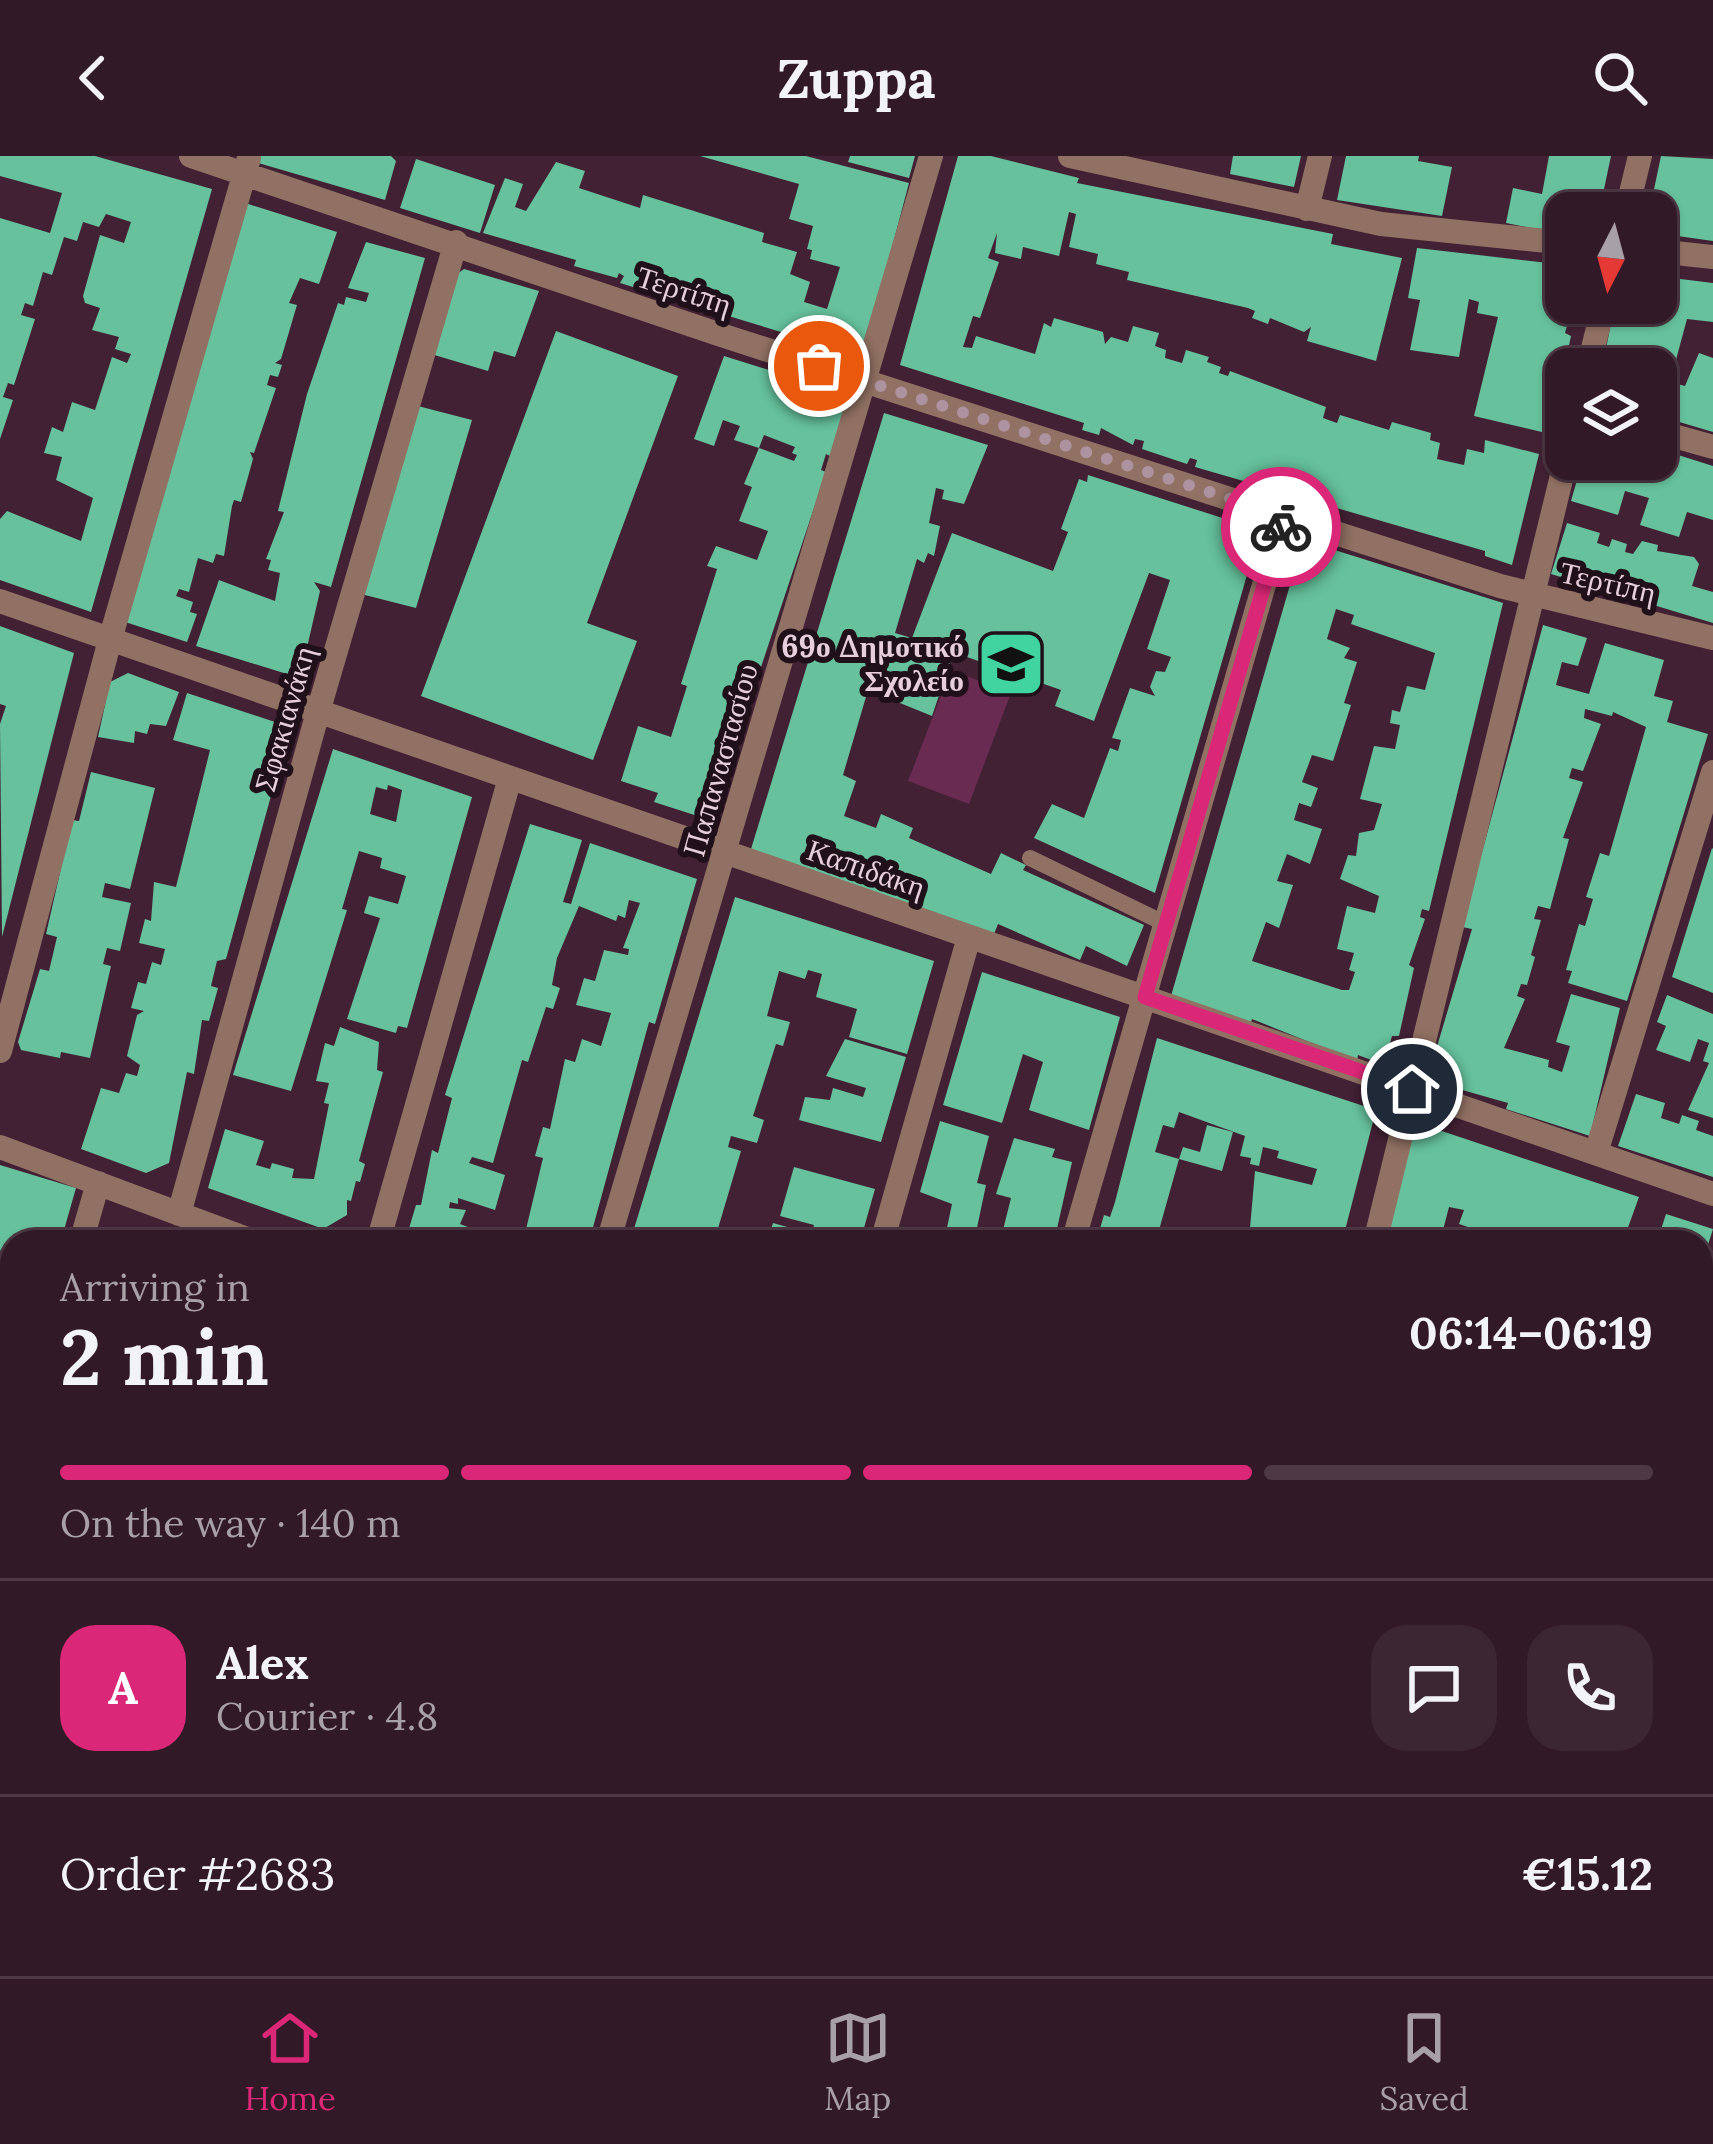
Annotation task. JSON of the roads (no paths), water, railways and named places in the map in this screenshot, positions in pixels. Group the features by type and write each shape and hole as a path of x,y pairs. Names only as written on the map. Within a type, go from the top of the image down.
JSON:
{"street":[{"name":"Τερτίπη","path":"191,156 248,163 456,242 864,381 1533,596 1713,638"},
{"name":"Παπαναστασίου","path":"612,1230 931,156"},
{"path":"1070,156 1381,224 1545,241"},
{"path":"1307,209 1320,156"},
{"path":"1631,192 1640,156"},
{"path":"0,1051 110,640 248,163"},
{"name":"Σφακιανάκη","path":"179,1214 318,712 456,242"},
{"path":"1677,253 1713,257"},
{"path":"1677,437 1713,447"},
{"path":"1378,1230 1561,480"},
{"path":"1077,1230 1284,516"},
{"name":"Καπιδάκη","path":"0,601 1713,1194"},
{"path":"1596,1154 1713,772"},
{"path":"381,1230 510,778"},
{"path":"885,1230 970,937"},
{"path":"0,1147 179,1214 209,1230"},
{"path":"84,1230 98,1183"}],"lane":[{"path":"1030,858 1166,924"}],"place":[{"name":"69ο Δημοτικό Σχολείο","path":"1011,664"}]}
